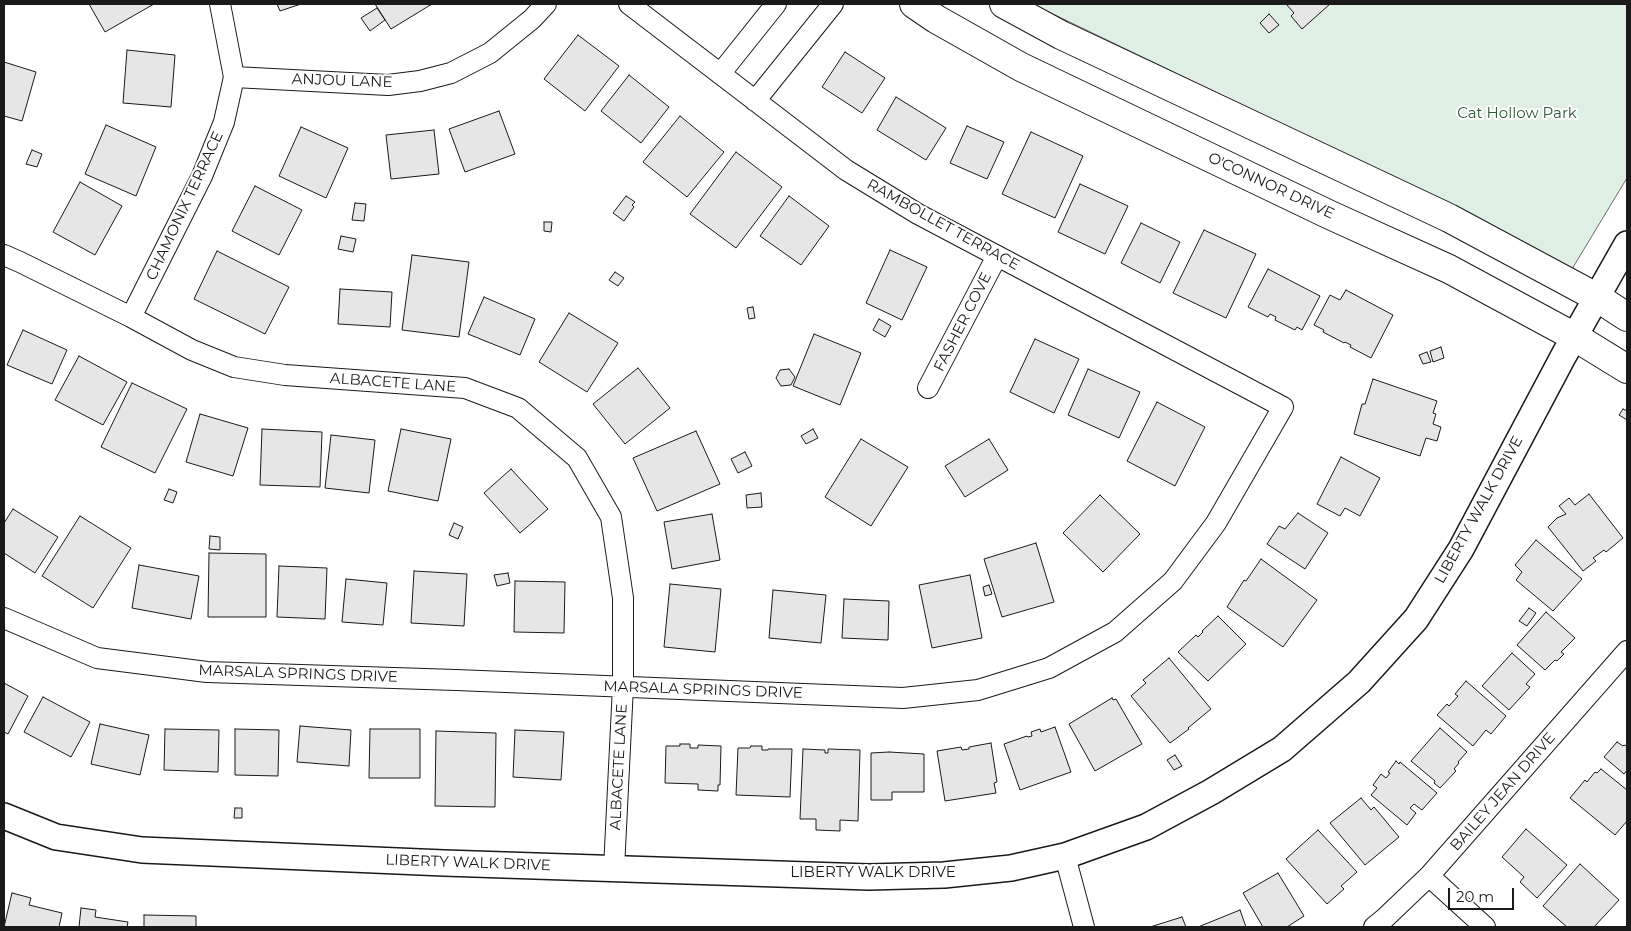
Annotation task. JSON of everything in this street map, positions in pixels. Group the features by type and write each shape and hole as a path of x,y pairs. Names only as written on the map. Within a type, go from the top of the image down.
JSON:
{"main road":[{"name":"O'CONNOR DRIVE","path":"914,4 936,19 1022,68 1321,211 1449,269 1575,337 1627,369"},
{"path":"1004,4 1061,35 1449,218 1598,298 1627,317"}],"street":[{"name":"CHAMONIX TERRACE","path":"131,317 202,176 224,122 234,77 220,4"},
{"name":"ANJOU LANE","path":"234,77 388,85 420,81 451,73 490,53 532,19 546,4"},
{"name":"RAMBOLLET TERRACE","path":"629,4 846,170 918,214 1283,407"},
{"path":"720,74 776,4"},
{"path":"755,101 833,4"},
{"name":"LIBERTY WALK DRIVE","path":"4,816 56,838 142,850 614,869 870,876 944,875 1011,868 1065,856 1146,827 1211,792 1282,749 1359,682 1416,619 1461,549 1564,355 1627,244"},
{"name":"ALBACETE LANE","path":"4,256 20,262 131,317 192,350 234,367 285,376 465,388 518,408 577,458 611,517 624,598 623,686 614,869"},
{"name":"FASHER COVE","path":"928,388 997,256"},
{"name":"MARSALA SPRINGS DRIVE","path":"4,618 97,658 208,672 623,686 903,698 978,690 1049,668 1115,632 1173,581 1216,523 1283,407"},
{"name":"BAILEY JEAN DRIVE","path":"1374,927 1429,876 1627,651"},
{"path":"1065,856 1084,927"},
{"path":"1429,876 1485,927"}],"green space":[{"name":"Cat Hollow Park","path":"1032,4 1627,4 1627,178 1572,269 1455,207"}],"building":[{"path":"89,4 154,4 105,32"},
{"path":"277,4 301,4 280,11"},
{"path":"375,4 432,4 391,29"},
{"path":"1286,4 1330,4 1302,29 1291,16 1294,13"},
{"path":"377,8 385,20 370,31 361,18"},
{"path":"1269,14 1279,25 1269,33 1260,23"},
{"path":"578,35 619,66 585,111 544,79"},
{"path":"127,50 175,55 171,107 123,103"},
{"path":"845,52 885,78 862,113 822,87"},
{"path":"4,62 36,72 22,121 4,116"},
{"path":"629,75 669,107 641,143 601,111"},
{"path":"896,97 946,128 926,160 877,130"},
{"path":"499,111 515,154 465,172 449,129"},
{"path":"680,116 724,152 687,197 643,162"},
{"path":"106,125 156,147 136,196 85,174"},
{"path":"967,126 1004,142 987,179 950,163"},
{"path":"301,127 348,148 326,198 279,176"},
{"path":"434,130 439,174 391,179 386,135"},
{"path":"1031,132 1083,156 1055,218 1002,194"},
{"path":"32,150 42,154 37,167 26,164"},
{"path":"736,152 782,187 736,248 690,214"},
{"path":"80,182 122,206 95,255 53,232"},
{"path":"1080,184 1128,206 1105,254 1058,232"},
{"path":"255,186 302,210 279,255 232,231"},
{"path":"626,196 635,202 632,205 634,207 624,221 613,213"},
{"path":"789,196 829,226 801,265 760,236"},
{"path":"355,203 366,204 364,221 352,220"},
{"path":"544,222 552,222 551,232 544,231"},
{"path":"1141,223 1180,242 1160,283 1121,263"},
{"path":"1204,230 1256,254 1226,318 1173,293"},
{"path":"341,236 356,239 353,252 338,249"},
{"path":"890,250 927,267 902,320 866,303"},
{"path":"217,251 289,287 265,334 194,299"},
{"path":"412,255 469,262 459,337 402,330"},
{"path":"1268,269 1320,296 1302,330 1297,327 1295,330 1275,320 1276,317 1270,314 1268,317 1248,307"},
{"path":"615,272 624,278 618,286 609,280"},
{"path":"340,289 392,292 390,327 338,324"},
{"path":"1346,290 1393,315 1371,358 1350,347 1351,345 1323,332 1324,330 1314,325 1330,295 1340,300"},
{"path":"484,297 535,319 520,355 468,334"},
{"path":"753,307 755,318 749,319 747,308"},
{"path":"569,313 618,343 587,392 539,362"},
{"path":"879,319 891,326 885,337 873,330"},
{"path":"23,330 67,350 52,384 7,365"},
{"path":"814,334 861,353 840,405 793,386"},
{"path":"1035,339 1079,359 1054,413 1010,392"},
{"path":"1441,347 1444,358 1433,362 1430,351"},
{"path":"1427,352 1431,362 1423,364 1419,355"},
{"path":"79,356 127,382 103,425 55,400"},
{"path":"638,368 670,408 625,444 593,404"},
{"path":"789,369 795,377 791,385 781,386 776,378 780,370"},
{"path":"1088,369 1140,392 1119,438 1068,415"},
{"path":"1373,379 1437,401 1433,413 1436,414 1433,424 1441,427 1437,441 1426,438 1420,456 1354,434 1362,404 1365,404"},
{"path":"132,383 187,409 155,473 101,447"},
{"path":"1157,402 1205,427 1175,486 1127,461"},
{"path":"1623,409 1627,411 1627,420 1619,415"},
{"path":"200,414 248,428 233,476 186,462"},
{"path":"262,429 322,432 320,487 260,485"},
{"path":"401,429 451,439 438,501 388,491"},
{"path":"813,429 818,438 806,444 801,436"},
{"path":"696,431 720,484 657,511 633,458"},
{"path":"331,435 375,440 369,493 325,488"},
{"path":"861,439 908,467 871,526 825,497"},
{"path":"989,439 1008,470 965,497 945,466"},
{"path":"745,452 752,466 738,473 731,459"},
{"path":"1341,457 1380,478 1360,516 1345,508 1340,516 1317,504"},
{"path":"511,469 548,509 520,533 484,493"},
{"path":"169,489 177,492 173,503 164,500"},
{"path":"761,493 762,507 747,508 746,495"},
{"path":"1589,494 1623,538 1606,552 1604,550 1593,558 1596,561 1583,571 1548,527 1557,518 1566,514 1559,506 1569,498 1575,505"},
{"path":"1100,495 1140,534 1103,572 1063,533"},
{"path":"13,509 58,537 35,573 4,553 4,523"},
{"path":"1298,513 1328,533 1305,569 1267,544 1279,526 1285,529"},
{"path":"712,514 720,560 672,569 664,522"},
{"path":"80,516 131,548 93,608 42,576"},
{"path":"454,523 463,527 458,539 449,535"},
{"path":"210,536 220,537 220,550 209,549"},
{"path":"1536,540 1582,579 1553,611 1516,580 1522,572 1515,565"},
{"path":"1036,543 1054,602 1002,617 984,559"},
{"path":"209,553 266,554 266,617 208,617"},
{"path":"1261,559 1317,600 1283,647 1227,607 1244,580 1246,581"},
{"path":"139,565 199,576 191,619 132,608"},
{"path":"279,566 327,568 325,619 277,617"},
{"path":"414,571 467,574 464,626 411,623"},
{"path":"508,573 510,583 497,586 494,575"},
{"path":"970,575 982,638 932,648 919,585"},
{"path":"346,579 387,583 383,625 342,622"},
{"path":"515,581 565,582 564,633 514,632"},
{"path":"670,584 721,589 715,652 664,647"},
{"path":"989,585 992,594 985,596 983,587"},
{"path":"773,590 826,595 821,643 769,638"},
{"path":"844,599 889,601 888,640 842,638"},
{"path":"1529,608 1536,613 1527,626 1519,621"},
{"path":"1546,612 1575,638 1561,652 1564,654 1545,670 1517,645"},
{"path":"1218,616 1246,644 1208,681 1178,652 1196,635 1198,637"},
{"path":"1512,653 1535,674 1526,684 1530,687 1509,710 1482,686"},
{"path":"1169,658 1211,709 1170,743 1131,696 1146,683 1143,680"},
{"path":"1466,681 1506,716 1491,734 1486,730 1473,746 1437,715 1458,696 1455,694"},
{"path":"4,683 28,696 8,734 4,732"},
{"path":"43,697 90,722 71,757 24,732"},
{"path":"1112,698 1113,700 1116,699 1142,744 1095,771 1069,724"},
{"path":"100,724 149,735 140,775 91,764"},
{"path":"300,726 351,730 349,766 297,762"},
{"path":"1055,727 1071,772 1020,790 1004,744 1032,736 1031,732 1040,729 1041,732"},
{"path":"1440,728 1467,752 1458,762 1454,769 1456,771 1440,788 1434,783 1435,781 1411,761"},
{"path":"165,729 219,730 218,772 164,770"},
{"path":"235,729 279,730 278,776 235,775"},
{"path":"370,729 420,729 420,778 369,778"},
{"path":"515,730 564,732 561,780 513,777"},
{"path":"436,731 496,733 495,807 435,806"},
{"path":"1617,742 1627,746 1627,770 1624,774 1604,757"},
{"path":"991,743 997,782 994,783 996,793 945,801 937,751 961,747 962,750 969,749 969,747"},
{"path":"680,744 690,744 690,748 698,748 698,745 721,746 720,785 718,785 718,791 698,790 698,784 665,783 666,746 680,746"},
{"path":"751,746 762,746 762,750 792,749 790,797 736,795 738,748 750,748"},
{"path":"803,749 825,750 825,753 828,753 828,749 860,750 858,821 840,820 840,831 816,830 816,819 800,819"},
{"path":"871,753 924,754 924,792 892,792 892,800 871,800"},
{"path":"1175,755 1182,766 1174,770 1167,760"},
{"path":"1396,761 1399,764 1400,762 1437,793 1422,810 1414,804 1410,808 1416,813 1407,825 1371,795 1377,788 1373,785 1381,774 1386,778"},
{"path":"1601,769 1627,790 1627,821 1615,835 1570,798 1585,780 1587,782 1595,772 1597,773"},
{"path":"1361,798 1371,810 1374,807 1399,837 1365,865 1330,823"},
{"path":"235,808 242,808 242,818 234,818"},
{"path":"1526,829 1567,865 1537,898 1520,882 1524,877 1502,857"},
{"path":"1318,830 1357,872 1341,886 1344,889 1327,904 1286,859"},
{"path":"1580,864 1619,900 1594,927 1567,927 1543,906"},
{"path":"1278,873 1304,916 1287,927 1263,927 1243,893"},
{"path":"12,893 31,898 29,905 62,913 59,927 4,927"},
{"path":"81,908 96,910 95,917 128,922 127,927 79,927"},
{"path":"1240,910 1246,927 1198,927"},
{"path":"144,915 196,916 196,927 144,927"},
{"path":"1182,917 1186,927 1150,927"}]}
